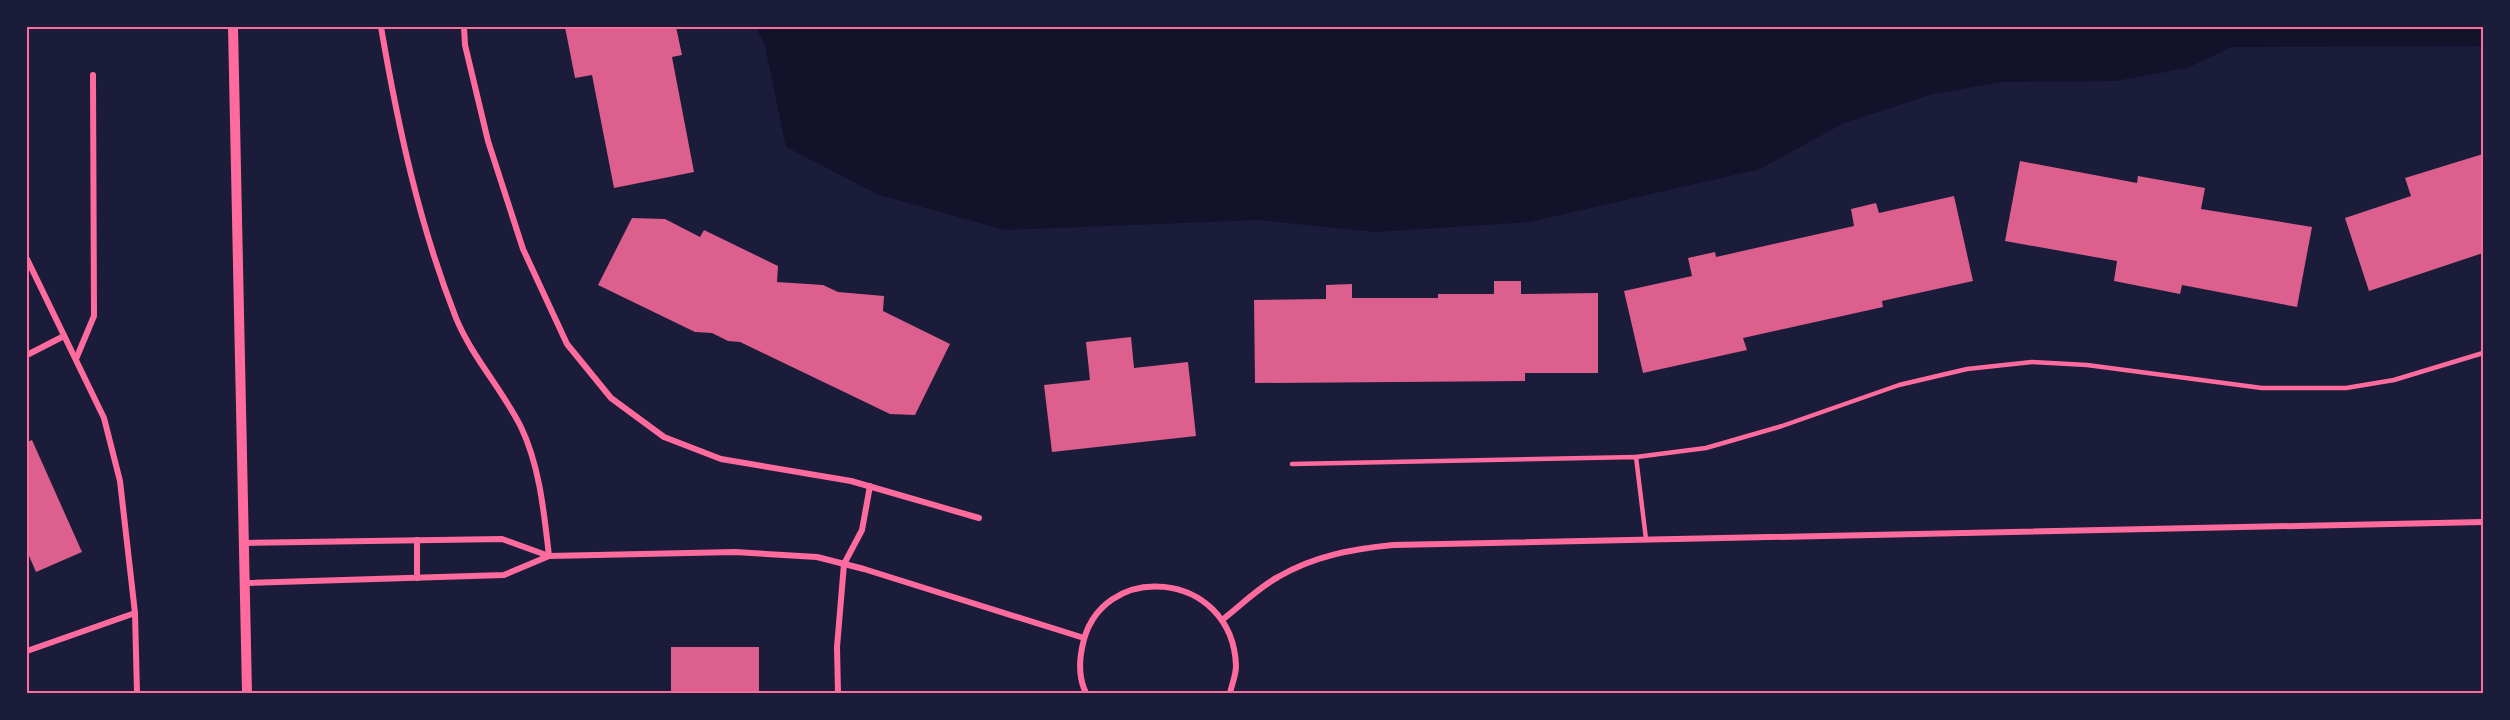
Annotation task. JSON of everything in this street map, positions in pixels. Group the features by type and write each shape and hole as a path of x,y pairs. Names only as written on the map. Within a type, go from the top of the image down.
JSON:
{"street":[{"path":"233,27 247,693"},
{"path":"381,27 396,119 424,225 457,320 476,356 521,427 534,463 543,507 549,556"},
{"path":"464,27 465,45 488,141 523,249 567,344 611,398 664,437 712,456 870,486 979,518"},
{"path":"76,359 94,315 93,75"},
{"path":"27,259 104,418 120,481 135,612 137,693"},
{"path":"27,355 64,336"},
{"path":"838,693 837,647 844,564 862,530 870,486"},
{"path":"1222,620 1276,578 1312,561 1348,549 1393,545 2483,522"},
{"path":"244,543 502,539 549,556 735,552 817,557 1084,638"},
{"path":"417,540 417,578"},
{"path":"245,583 504,575 549,556"},
{"path":"1086,693 1082,685 1079,661 1084,638 1095,616 1113,600 1135,589 1160,585 1184,590 1205,602 1222,620 1233,643 1236,669 1230,693"},
{"path":"27,651 135,612"}],"lane":[{"path":"1292,464 1636,457 1706,448 1782,426 1899,385 1967,369 2032,362 2086,365 2262,388 2346,388 2394,380 2483,353"},
{"path":"1636,457 1646,539"}],"shaded area":[{"path":"756,27 2483,27 2483,46 2232,47 2187,68 2115,81 2002,82 1933,94 1844,123 1760,169 1530,222 1376,232 1259,220 1005,230 879,195 786,147 765,46"}],"building":[{"path":"565,27 676,27 682,55 672,57 694,172 614,188 592,75 575,78"},
{"path":"2483,154 2483,253 2369,291 2345,218 2411,196 2405,178"},
{"path":"2020,161 2137,183 2138,176 2205,188 2201,209 2312,227 2297,307 2182,285 2180,294 2114,281 2117,261 2005,241"},
{"path":"1954,196 1973,281 1882,301 1883,307 1743,338 1747,350 1643,373 1624,291 1692,276 1688,258 1715,252 1716,257 1854,226 1851,209 1876,203 1879,213"},
{"path":"632,218 665,219 700,237 704,230 778,266 777,282 823,285 838,292 884,296 883,311 950,344 915,415 890,414 740,342 728,341 712,333 695,332 598,285"},
{"path":"1494,281 1521,281 1521,294 1598,293 1598,373 1525,373 1525,381 1255,383 1254,300 1326,299 1326,285 1352,284 1352,298 1438,298 1438,294 1494,294"},
{"path":"1131,337 1134,368 1188,362 1196,436 1052,452 1044,385 1090,380 1086,342"},
{"path":"32,440 82,552 36,572 27,551 27,442"},
{"path":"671,647 759,647 759,693 671,693"}]}
